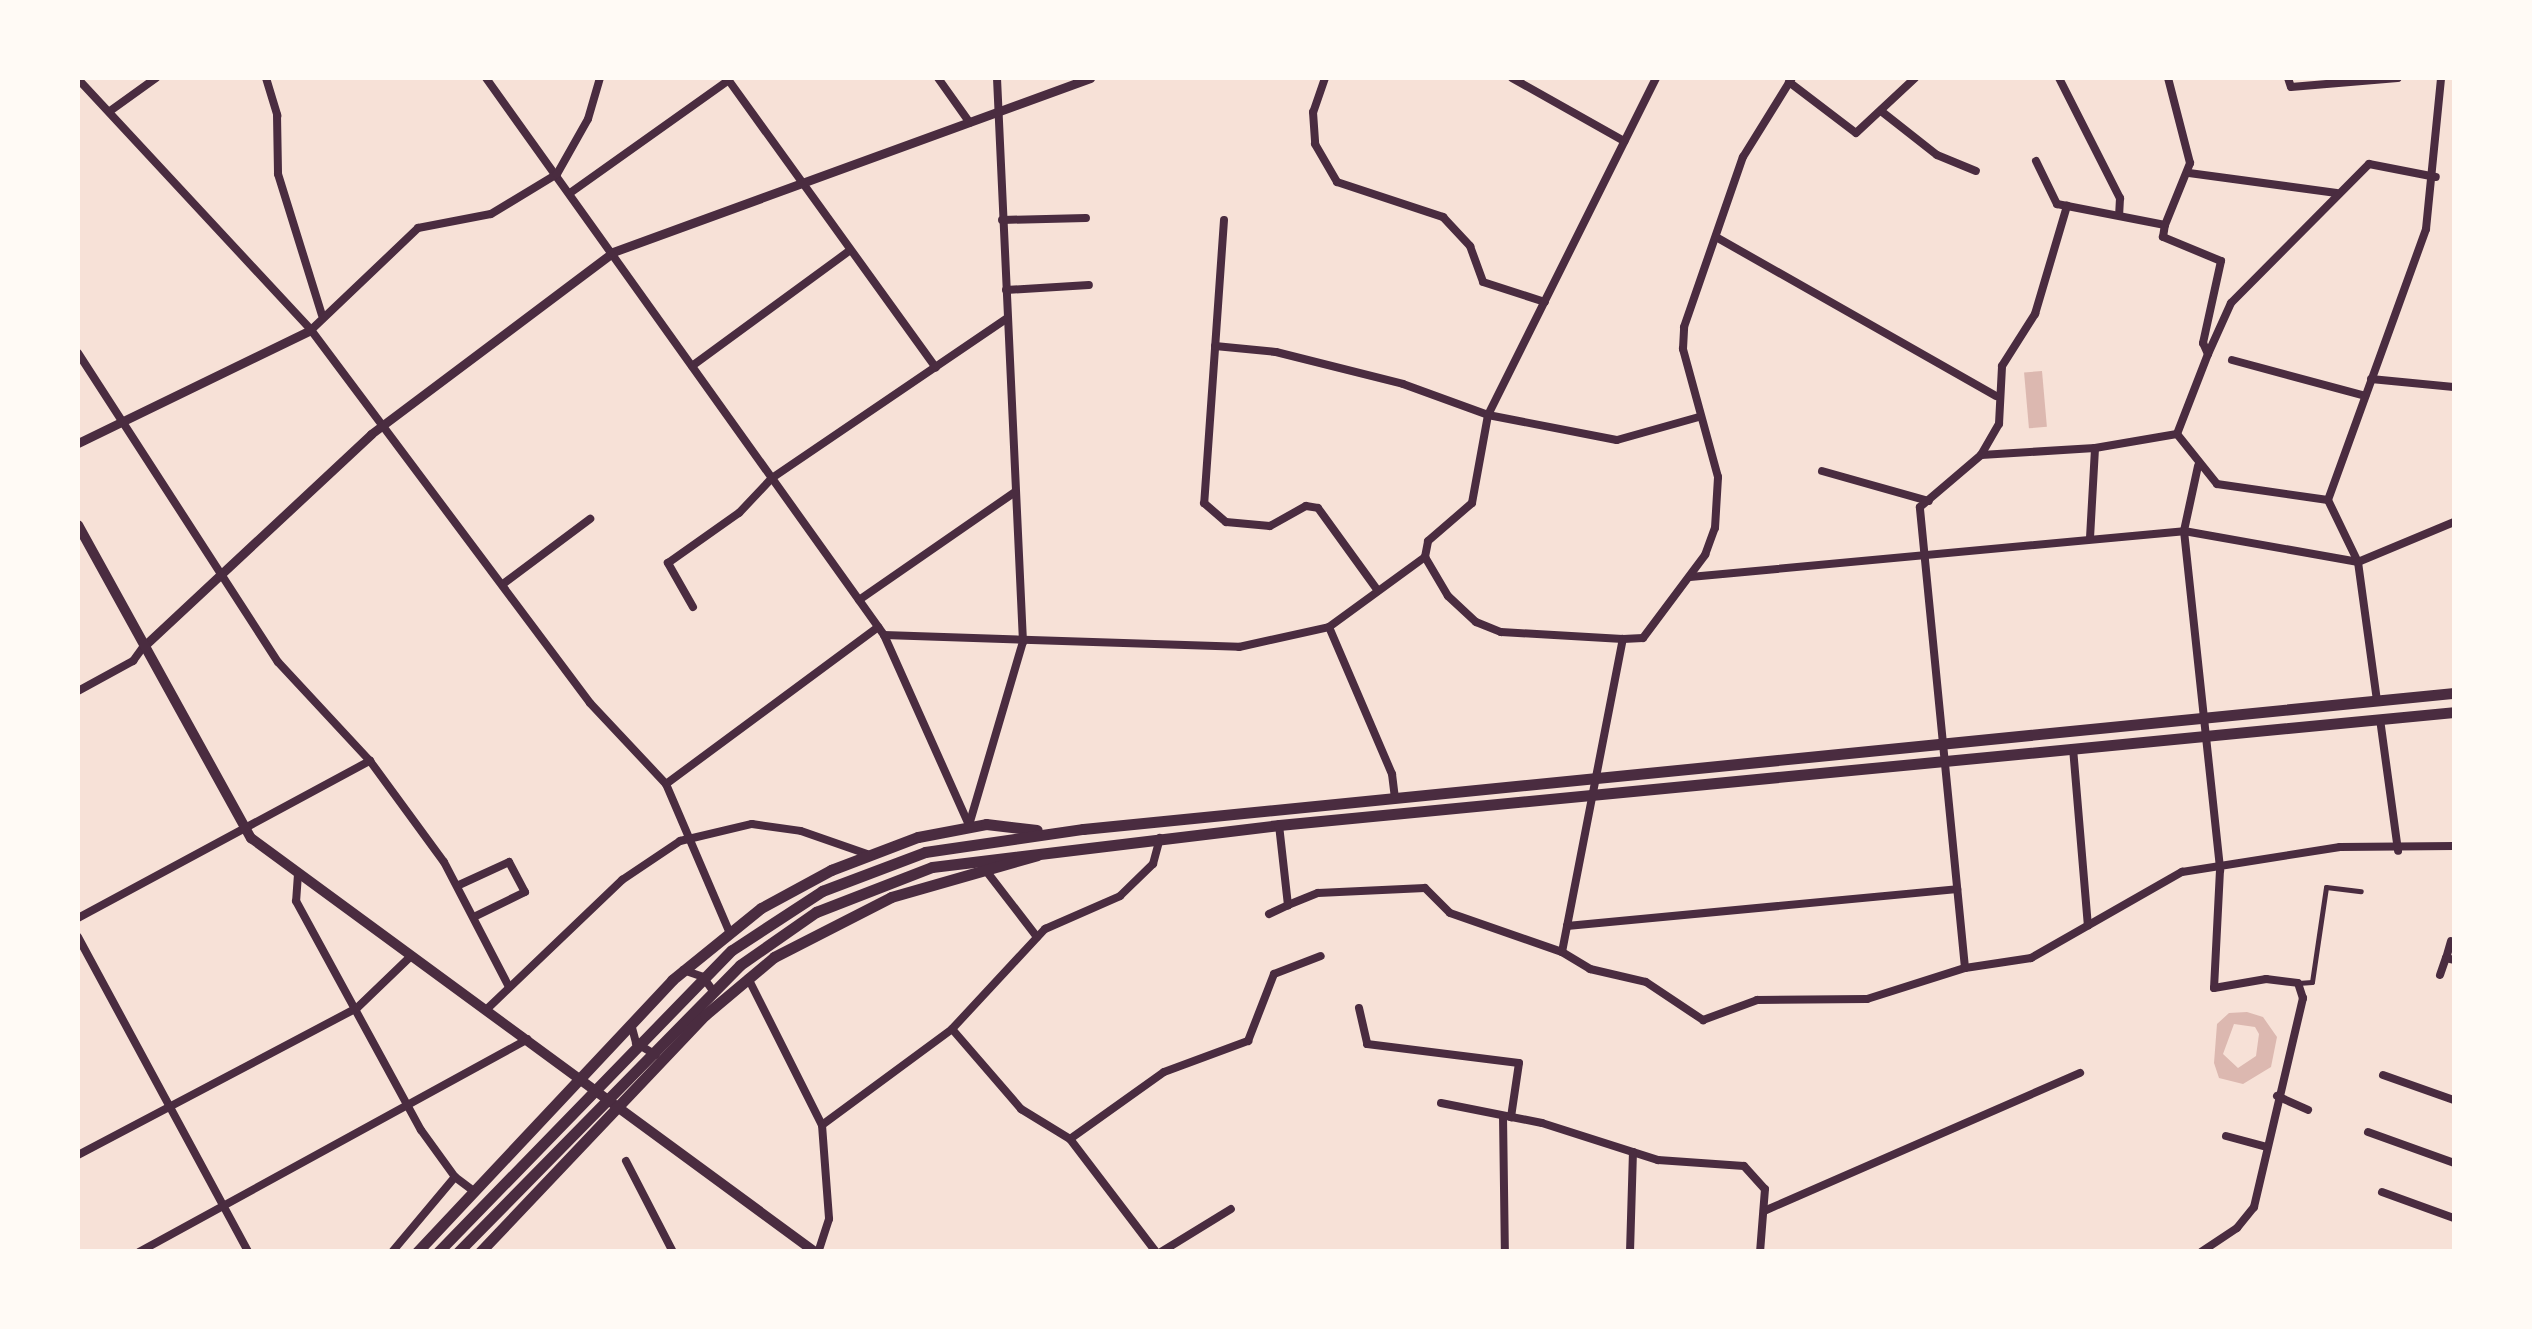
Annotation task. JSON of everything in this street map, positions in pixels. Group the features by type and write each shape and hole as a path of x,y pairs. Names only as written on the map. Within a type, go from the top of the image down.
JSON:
{"main road":[{"path":"78,524 245,830 298,874 621,1105 816,1252"},
{"path":"438,1252 692,987 778,916 882,866 990,839 1048,832 2454,693"},
{"path":"458,1252 696,1005 786,929 872,887 932,867 1280,825 2454,712"},
{"path":"417,1252 472,1189 683,970 729,931 867,854 970,825 1048,832"},
{"path":"487,1249 666,1056 748,978 860,909 1048,850"}],"street":[{"path":"110,111 156,78"},
{"path":"266,78 277,115 278,174 322,316"},
{"path":"486,78 880,631 970,825"},
{"path":"78,443 311,330 418,228 491,214 558,174 588,119 600,78"},
{"path":"570,193 729,78 936,368"},
{"path":"938,78 971,125"},
{"path":"970,825 1023,642 997,78"},
{"path":"78,691 133,661 222,572 382,425 613,252 801,182 971,125 1090,78"},
{"path":"1325,78 1313,112 1315,144 1337,182 1443,217 1470,246 1483,282 1545,302"},
{"path":"1512,78 1624,141"},
{"path":"1656,78 1488,415 1472,502 1428,541 1426,557 1448,596 1476,622 1501,632 1643,638 1690,577 1711,542 1719,505 1684,327 1743,157 1790,80 1856,133 1915,78"},
{"path":"2059,78 2120,198 2120,215"},
{"path":"2168,78 2188,173 2163,236 2221,261 2203,343 2208,354"},
{"path":"2288,78 2291,87 2398,78"},
{"path":"2377,701 2358,562 2328,500 2426,229 2436,177 2440,78"},
{"path":"78,79 311,330 590,703 666,784 729,931"},
{"path":"1880,111 1937,155 1976,171"},
{"path":"2036,161 2057,204 2166,224"},
{"path":"2177,434 2231,302 2336,192 2370,164 2436,177"},
{"path":"2188,173 2336,192"},
{"path":"1965,968 1920,507 1981,456 1999,424 1996,396 2002,366 2035,314 2067,206"},
{"path":"1002,220 1086,218"},
{"path":"1224,220 1204,502 1226,522 1270,526 1306,506 1318,508 1378,590"},
{"path":"1716,237 1996,396"},
{"path":"692,366 849,251"},
{"path":"1006,290 1088,284"},
{"path":"692,607 668,563 738,513 772,478 1007,318"},
{"path":"1215,346 1276,352 1403,384 1488,415 1617,440 1699,417"},
{"path":"78,352 117,422 222,572 278,662 370,762 458,885 508,984"},
{"path":"2232,360 2365,396"},
{"path":"2371,379 2454,387"},
{"path":"1981,456 2095,448 2177,434"},
{"path":"2177,434 2198,466 2217,484 2328,500"},
{"path":"2090,538 2095,448"},
{"path":"2198,466 2184,531 2220,870 2214,988 2266,979 2312,982 2326,887 2361,891"},
{"path":"1822,471 1929,501"},
{"path":"859,600 1016,492"},
{"path":"503,584 590,520"},
{"path":"1690,577 2184,531 2358,562 2454,522"},
{"path":"666,784 880,631 1023,642 1239,647 1329,627 1426,557"},
{"path":"1329,627 1392,774 1395,796"},
{"path":"1562,952 1623,639"},
{"path":"2380,719 2398,851"},
{"path":"2073,748 2088,926"},
{"path":"78,918 370,762"},
{"path":"487,1010 508,984 564,942 622,880 663,849 752,824 801,831 867,854"},
{"path":"1280,825 1288,905"},
{"path":"822,1125 952,1029 1037,938 1120,896 1152,864 1160,838"},
{"path":"1269,914 1318,892 1425,888 1450,913 1562,952 1590,969 1646,982 1703,1020 1757,1000 1867,999 1965,968 2032,958 2161,879 2340,847 2398,851 2454,846"},
{"path":"458,885 509,862 525,892 476,916"},
{"path":"987,872 1037,938"},
{"path":"298,874 296,901 407,1103 455,1177 472,1189"},
{"path":"1567,926 1957,888"},
{"path":"78,937 248,1252"},
{"path":"2440,975 2450,959 2451,941"},
{"path":"78,1155 170,1110 357,1008 412,956"},
{"path":"1070,1138 1164,1072 1248,1041 1274,974 1321,956"},
{"path":"683,970 708,980 716,1005"},
{"path":"748,978 822,1125 830,1188 829,1234 816,1252"},
{"path":"2202,1252 2238,1228 2254,1207 2277,1096 2297,1044 2303,998 2298,983"},
{"path":"1360,1008 1368,1044 1519,1063 1507,1116 1505,1252"},
{"path":"631,1024 641,1048 666,1056"},
{"path":"952,1029 1021,1109 1070,1138 1159,1252 1231,1209"},
{"path":"139,1252 528,1039"},
{"path":"1764,1211 2080,1073"},
{"path":"2383,1075 2454,1100"},
{"path":"2277,1096 2308,1110"},
{"path":"1441,1103 1507,1116 1676,1164 1744,1166 1764,1189 1760,1252"},
{"path":"2368,1132 2454,1164"},
{"path":"2226,1136 2264,1146"},
{"path":"1630,1252 1633,1152"},
{"path":"626,1161 672,1252"},
{"path":"392,1252 455,1177"},
{"path":"2382,1192 2454,1218"}],"shaded area":[{"path":"2042,371 2047,427 2029,428 2024,373"},
{"path":"2247,1012 2263,1017 2277,1037 2271,1067 2243,1084 2219,1078 2214,1063 2217,1024 2229,1013","holes":["2234,1024 2255,1027 2259,1034 2256,1056 2238,1068 2223,1054"]}]}
